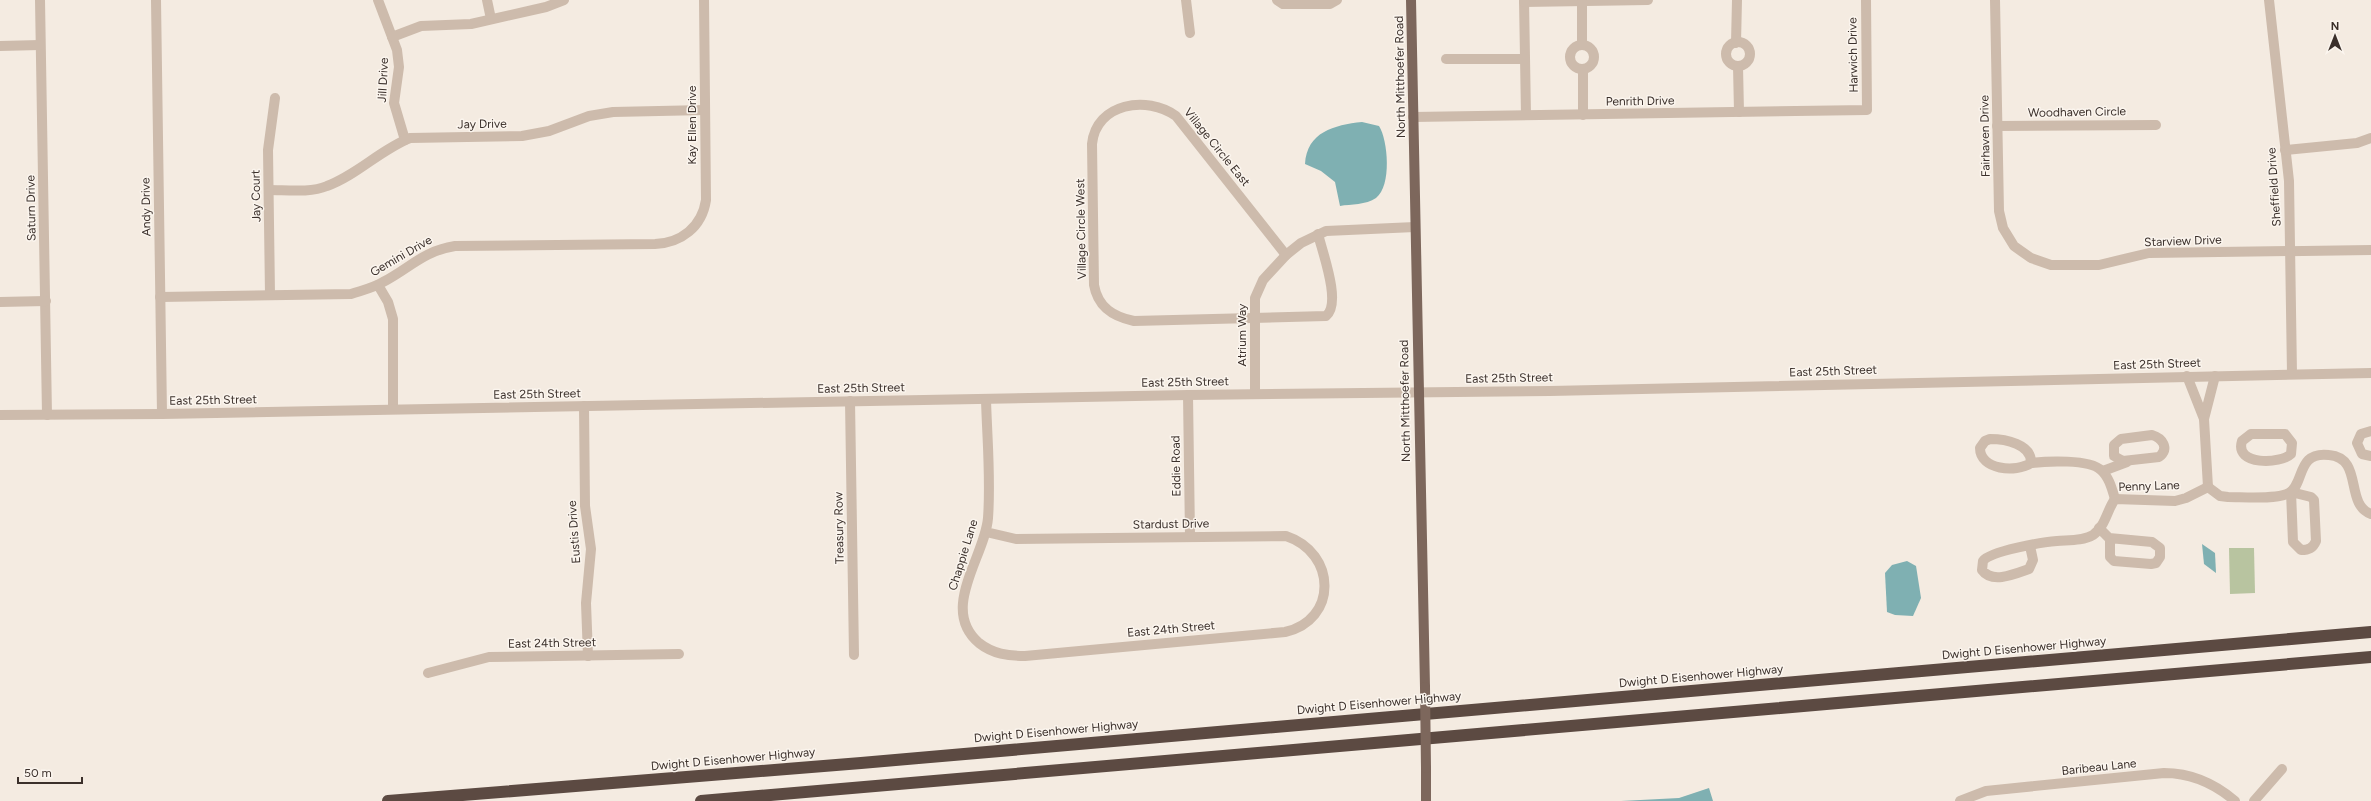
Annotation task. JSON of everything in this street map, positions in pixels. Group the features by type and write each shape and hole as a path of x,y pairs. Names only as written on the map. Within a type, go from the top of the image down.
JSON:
{"highway":[{"name":"Dwight D Eisenhower Highway","path":"388,801 861,763 2371,632"},
{"path":"701,801 2371,657"}],"main road":[{"name":"North Mitthoefer Road","path":"1411,0 1426,801"}],"street":[{"name":"Saturn Drive","path":"40,0 47,415"},
{"name":"Andy Drive","path":"156,0 162,414"},
{"name":"Jill Drive","path":"378,0 399,60 394,104 405,140"},
{"path":"487,0 491,19"},
{"path":"392,37 421,26 467,25 546,7 564,0"},
{"name":"Kay Ellen Drive","path":"678,239 697,223 705,205 704,0"},
{"path":"1186,0 1190,33"},
{"path":"1277,0 1283,4 1330,4 1337,0"},
{"path":"1526,116 1524,1 1648,0"},
{"path":"1736,43 1737,0"},
{"name":"Harwich Drive","path":"1866,0 1867,110"},
{"name":"Fairhaven Drive","path":"1995,0 1997,126 2001,219 2012,243 2031,258"},
{"name":"Sheffield Drive","path":"2269,0 2289,185 2292,374"},
{"path":"1582,1 1582,45"},
{"path":"1736,43 1746,46 1749,53 1745,64 1738,66 1728,61 1726,54 1728,47 1736,43"},
{"path":"0,46 40,45"},
{"path":"1582,45 1592,51 1594,59 1591,66 1583,69 1573,65 1570,58 1574,48 1582,45"},
{"path":"1446,60 1525,59"},
{"path":"1738,66 1739,112"},
{"path":"1583,69 1583,115"},
{"name":"Jay Court","path":"270,295 268,150 275,98"},
{"name":"Village Circle East","path":"1104,116 1120,108 1141,106 1162,107 1176,116 1286,255"},
{"name":"Jay Drive","path":"269,190 313,189 328,186 405,140 414,138 522,136 549,131 589,116 613,112 705,110"},
{"name":"Penrith Drive","path":"1413,117 1867,110"},
{"name":"Village Circle West","path":"1104,116 1095,131 1092,144 1094,285 1103,306 1119,318 1134,321 1322,318 1328,314 1332,308 1330,282 1318,234"},
{"name":"Woodhaven Circle","path":"1997,126 2156,125"},
{"path":"2285,150 2356,143 2371,138"},
{"name":"Atrium Way","path":"1255,394 1254,304 1258,288 1265,277 1286,255 1301,243 1318,234 1340,229 1415,227"},
{"name":"Gemini Drive","path":"160,297 351,294 378,285 433,250 455,246 655,244 678,239"},
{"name":"Starview Drive","path":"2031,258 2051,265 2099,265 2149,253 2371,250"},
{"path":"378,285 388,302 393,319 393,410"},
{"path":"0,302 46,301"},
{"name":"East 25th Street","path":"0,415 162,414 1418,392 2371,373"},
{"path":"2187,376 2204,419"},
{"path":"2215,376 2204,419 2208,487 2220,496 2228,497 2281,496 2291,492 2296,487 2304,465 2321,455 2336,457 2346,463 2352,474 2358,501 2363,509 2371,514"},
{"name":"Eddie Road","path":"1188,395 1190,536"},
{"name":"Chappie Lane","path":"986,399 988,513 986,532 964,593 963,613 968,629 975,639 984,647 999,654"},
{"name":"Treasury Row","path":"850,401 854,655"},
{"name":"Eustis Drive","path":"584,406 585,506 591,549 586,602 588,656"},
{"path":"2371,431 2364,432 2359,436 2357,443 2360,451 2366,456 2371,456"},
{"path":"2280,433 2285,434 2291,440 2293,445 2291,454 2283,459 2251,460 2244,456 2241,445 2245,438 2252,434 2280,433"},
{"path":"2103,472 2130,461 2159,457 2164,450 2163,441 2152,435 2121,439 2114,445 2114,454 2119,461 2130,461"},
{"path":"2030,464 2029,453 2022,446 1990,439 1981,446 1981,455 1987,463 2010,469 2025,468 2030,464 2082,463 2094,466 2103,472 2115,498"},
{"path":"2346,463 2360,451"},
{"path":"2291,454 2304,465"},
{"name":"Penny Lane","path":"2030,546 2033,560 2029,569 1995,578 1987,576 1982,570 1982,563 1987,556 2030,546 2084,539 2092,535 2099,528 2115,498 2175,500 2186,498 2208,487"},
{"path":"2291,492 2312,497 2314,500 2316,541 2313,546 2307,550 2302,550 2293,542 2291,492"},
{"path":"2099,528 2110,538 2152,542 2160,548 2160,557 2156,563 2151,564 2114,561 2110,557 2110,538"},
{"name":"Stardust Drive","path":"986,532 1016,539 1278,535 1297,540 1308,546 1318,559 1323,574 1324,590"},
{"name":"East 24th Street","path":"999,654 1025,656 1285,632 1300,627 1313,616 1321,602 1324,590"},
{"name":"East 24th Street","path":"428,673 489,657 679,654"},
{"path":"2254,801 2282,769"},
{"name":"Baribeau Lane","path":"1960,801 1986,791 2164,773 2176,773 2203,780 2221,789 2235,801"}],"green space":[{"path":"2229,548 2254,548 2255,593 2230,594"}],"water":[{"path":"1362,122 1379,126 1385,141 1387,163 1384,184 1381,192 1372,200 1363,203 1340,206 1335,182 1321,171 1305,164 1307,153 1311,144 1324,132 1342,125"},
{"path":"2202,544 2215,553 2216,573 2204,564"},
{"path":"1907,561 1916,566 1921,598 1913,616 1895,615 1887,612 1885,573 1892,565"},
{"path":"1709,788 1713,801 1621,801 1679,798"}]}
